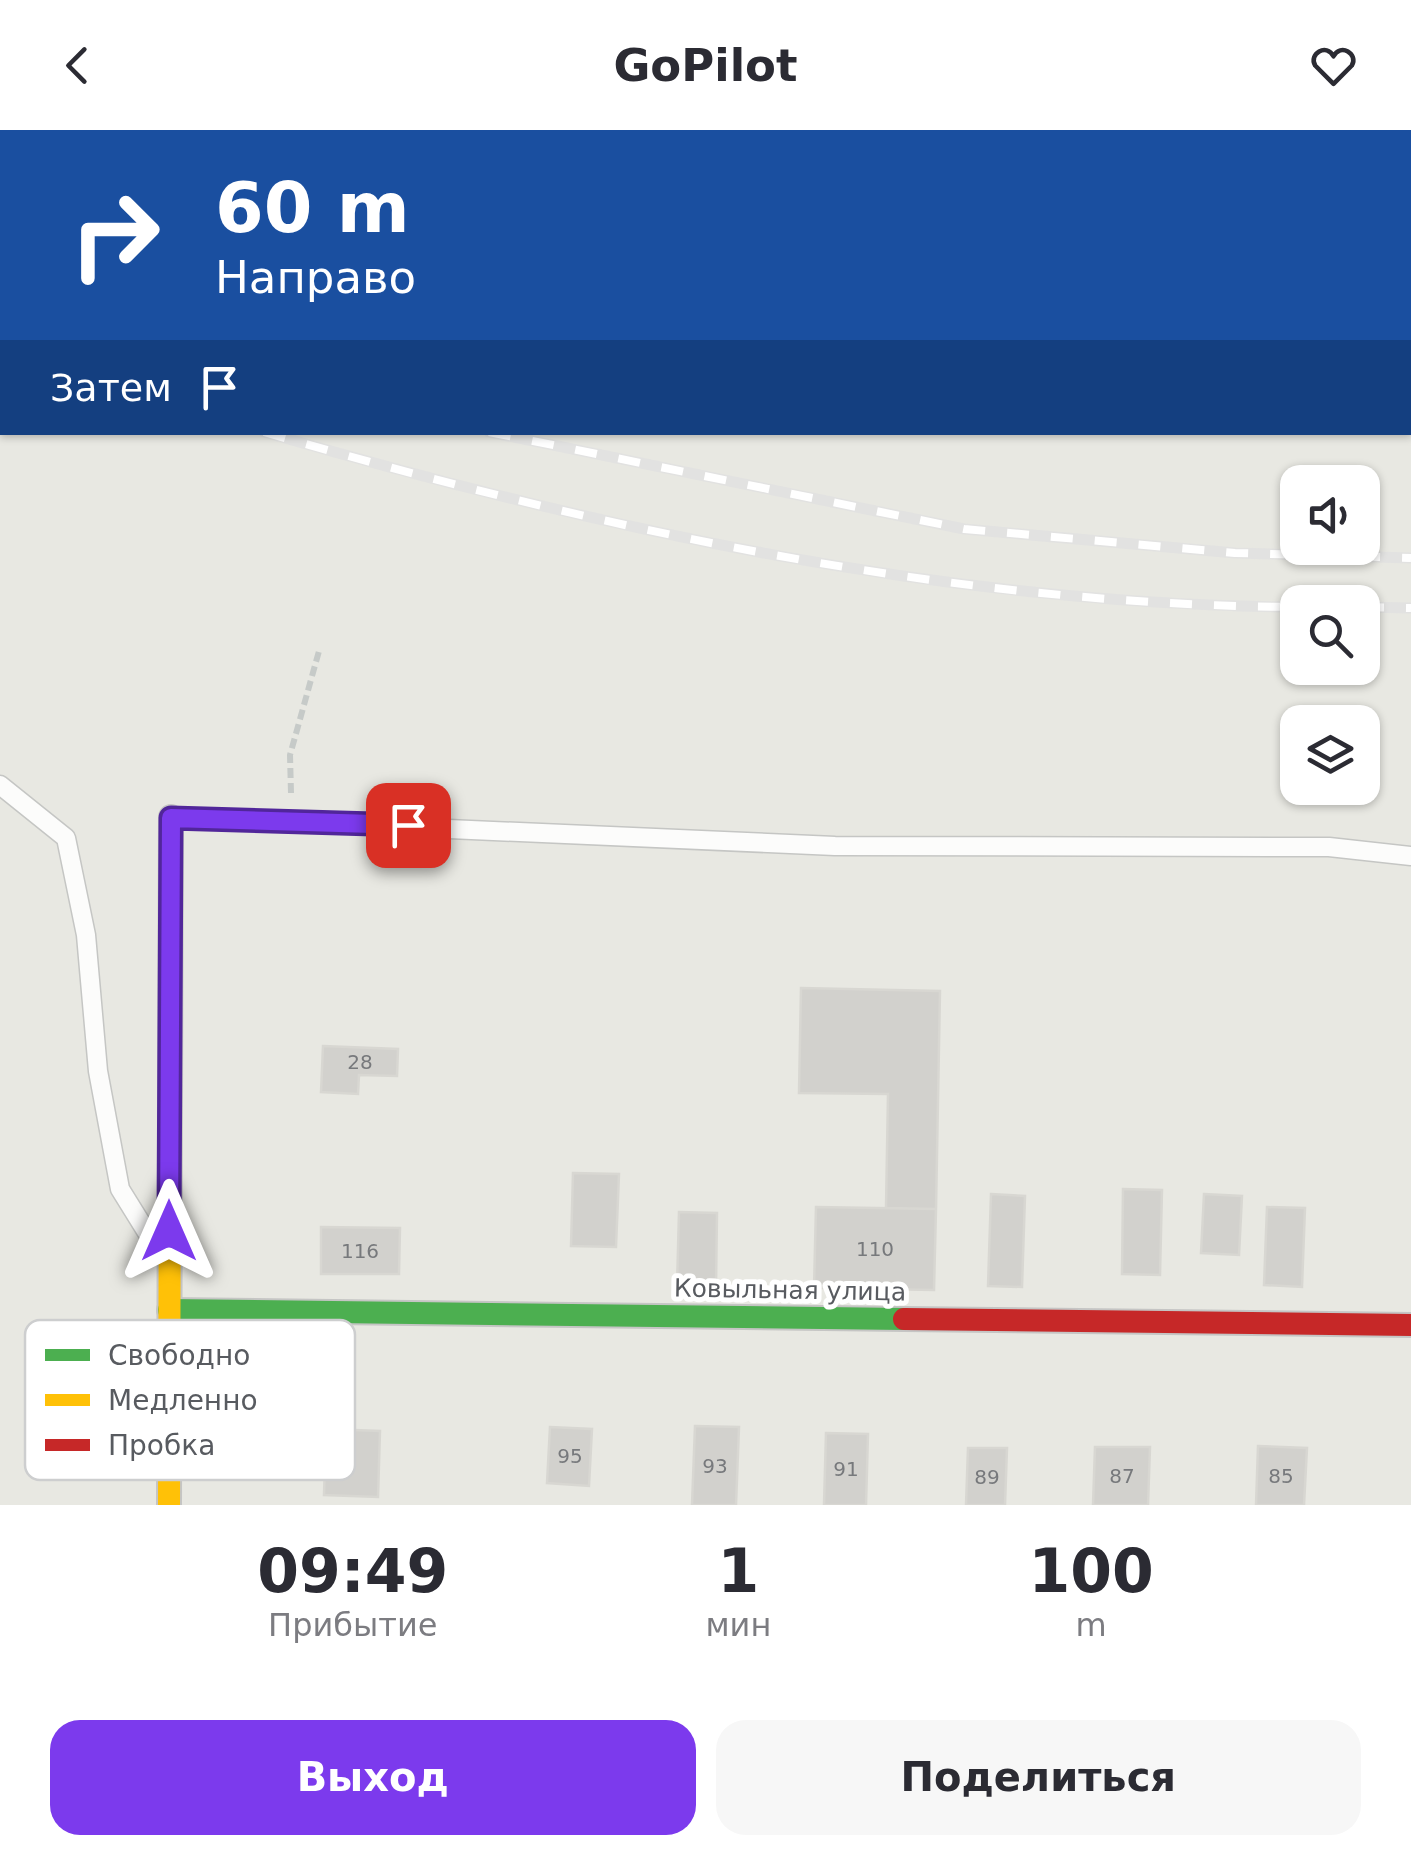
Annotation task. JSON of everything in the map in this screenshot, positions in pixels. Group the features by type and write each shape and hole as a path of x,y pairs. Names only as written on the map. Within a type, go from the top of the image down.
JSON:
{"street":[{"path":"168,1320 171,818"},
{"name":"Ковыльная улица","path":"168,1310 1411,1324"}],"lane":[{"path":"0,785 66,838 86,936 98,1071 120,1189 169,1269"},
{"path":"171,818 291,819 835,846 1330,847 1411,856"}],"path":[{"path":"291,819 290,755 319,650"}],"building":[{"path":"801,988 940,991 936,1209 886,1208 888,1094 799,1093"},
{"path":"323,1046 398,1049 397,1076 359,1075 358,1094 321,1092"},
{"path":"573,1173 619,1174 616,1247 571,1246"},
{"path":"1123,1189 1162,1190 1160,1275 1122,1274"},
{"path":"991,1194 1025,1196 1022,1287 988,1286"},
{"path":"1204,1194 1242,1196 1239,1255 1201,1253"},
{"path":"816,1207 936,1209 934,1290 814,1288"},
{"path":"1267,1207 1305,1208 1302,1287 1264,1285"},
{"path":"679,1212 717,1213 716,1287 677,1286"},
{"path":"321,1227 400,1228 399,1274 321,1274"},
{"path":"695,1426 739,1427 736,1505 692,1505"},
{"path":"550,1427 592,1429 589,1486 547,1483"},
{"path":"355,1430 380,1431 378,1497 324,1495 324,1480 355,1480"},
{"path":"826,1433 868,1434 866,1505 824,1505"},
{"path":"1258,1446 1307,1448 1304,1505 1256,1505"},
{"path":"1095,1447 1150,1447 1148,1505 1093,1505"},
{"path":"968,1448 1007,1448 1005,1505 966,1505"}],"railway":[{"path":"275,435 517,500 775,555 1036,592 1167,603 1280,606"},
{"path":"504,435 964,529 1235,553 1411,558"},
{"path":"1380,607 1411,608"}],"traffic: fast":[{"path":"170,1101 171,817"},
{"path":"169,1310 904,1319"}],"traffic: slow":[{"path":"169,1320 170,1101"},
{"path":"169,1480 169,1505"}],"traffic: jam":[{"path":"904,1319 1411,1325"}],"route":[{"path":"169,1231 171,818 408,825"}]}
